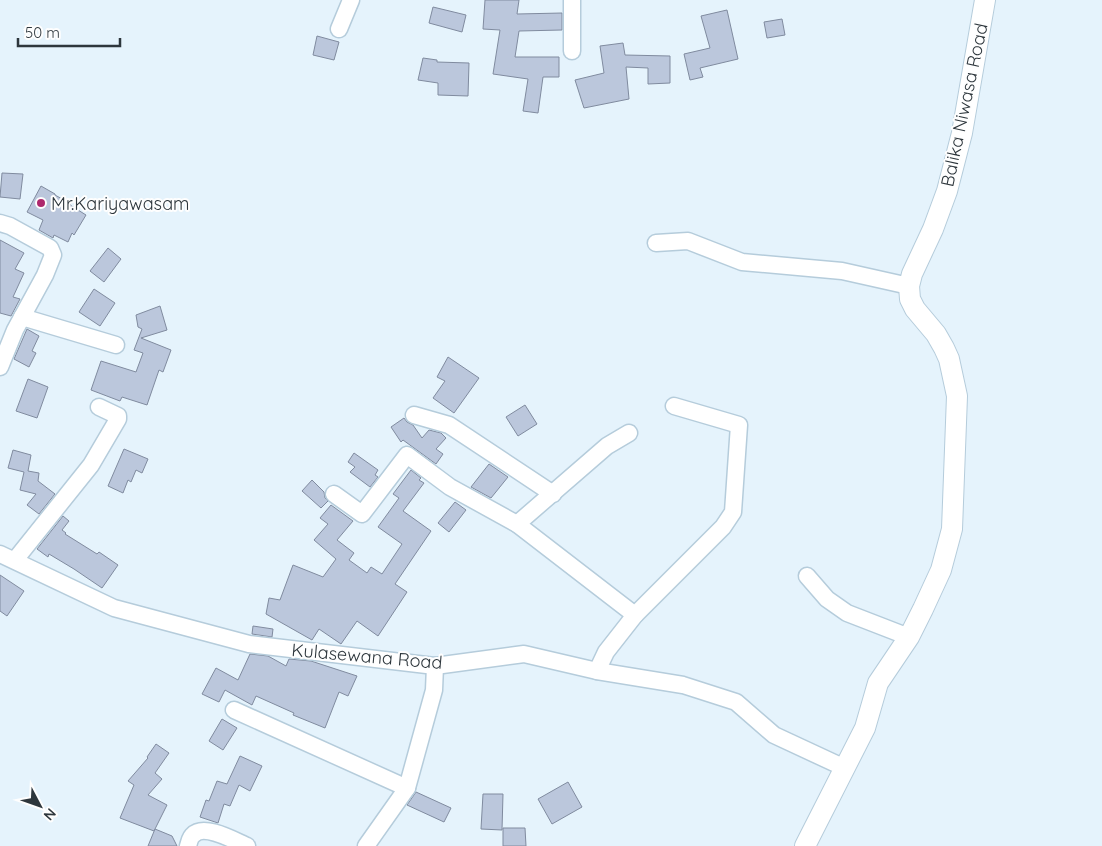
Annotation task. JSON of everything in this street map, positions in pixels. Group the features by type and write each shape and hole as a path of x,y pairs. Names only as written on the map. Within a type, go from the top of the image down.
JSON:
{"street":[{"path":"339,29 351,0"},
{"path":"572,0 572,51"},
{"name":"Balika Niwasa Road","path":"909,286 912,274 933,229 947,191 964,124 985,0"},
{"path":"0,223 10,226 50,248 53,255 45,275 18,323 0,368"},
{"path":"656,242 688,241 742,262 842,271 909,286 910,299 915,308 936,334 947,354 958,396 952,529 941,570 909,637 878,683 865,728 805,846"},
{"path":"18,323 116,345"},
{"path":"598,671 606,652 635,615 723,527 733,512 740,426 674,406"},
{"path":"7,557 91,465 118,419 116,414 99,407"},
{"path":"414,415 449,425 553,494"},
{"path":"517,524 607,446 630,434"},
{"path":"334,494 362,514 407,455 450,487 517,524 635,615"},
{"name":"Kulasewana Road","path":"7,557 114,608 249,644 435,666 524,654 598,671 683,684 736,702 774,735 845,768"},
{"path":"806,576 827,599 847,613 909,637"},
{"path":"366,846 407,788 434,690 435,666"},
{"path":"234,710 407,788"},
{"path":"188,846 192,835 200,830 214,832 247,846"}],"building":[{"path":"485,0 519,0 517,14 562,13 562,30 519,31 515,57 559,57 559,77 543,77 538,113 523,111 528,79 493,74 500,30 483,29"},
{"path":"433,7 466,15 462,32 429,23"},
{"path":"727,10 738,59 700,68 703,77 690,80 684,54 710,48 701,16"},
{"path":"782,19 785,35 767,38 764,22"},
{"path":"317,36 339,42 334,60 313,55"},
{"path":"623,43 625,55 670,56 670,83 648,84 648,68 626,67 629,99 584,108 575,80 604,73 600,46"},
{"path":"423,58 437,60 437,62 469,63 468,96 438,95 438,83 418,80"},
{"path":"2,173 23,174 20,199 0,197"},
{"path":"41,186 86,215 74,235 72,233 68,242 54,235 53,238 39,230 43,220 27,212"},
{"path":"0,240 24,253 15,269 24,273 13,297 20,299 11,316 0,313"},
{"path":"108,248 121,259 104,282 90,271"},
{"path":"94,289 115,303 100,326 79,312"},
{"path":"160,306 167,330 141,338 171,350 163,372 159,370 147,405 122,397 120,401 91,390 101,361 136,372 143,353 134,350 142,329 138,327 136,315"},
{"path":"27,329 39,336 32,351 36,353 29,367 14,359"},
{"path":"448,357 479,378 454,413 433,398 445,381 437,377"},
{"path":"28,379 48,387 37,418 16,411"},
{"path":"525,405 537,424 518,436 506,417"},
{"path":"404,418 413,425 422,438 429,430 441,433 446,438 436,449 443,454 436,464 403,440 401,442 391,427"},
{"path":"124,449 148,459 142,473 136,470 131,482 128,480 123,493 108,486"},
{"path":"13,450 31,455 28,471 39,473 38,481 55,494 39,514 27,505 36,494 20,490 24,472 8,468"},
{"path":"354,453 378,470 375,475 378,477 370,487 350,472 355,467 348,462"},
{"path":"489,464 508,477 491,498 471,487"},
{"path":"411,470 424,483 403,511 431,531 395,584 407,592 378,636 357,621 341,644 319,629 312,640 266,614 269,598 280,600 293,565 323,577 336,559 314,540 328,524 320,518 331,505 353,521 337,540 354,553 349,560 367,573 371,567 382,574 402,544 378,527 399,498 393,494"},
{"path":"312,480 324,492 325,498 328,501 321,508 302,491"},
{"path":"455,502 466,510 449,532 438,523"},
{"path":"63,516 69,521 62,530 65,534 97,554 99,552 118,565 102,588 49,554 48,557 37,549"},
{"path":"0,575 24,591 7,616 0,611"},
{"path":"253,626 273,629 272,637 252,634"},
{"path":"250,654 268,656 286,666 289,659 311,661 357,676 348,696 339,692 325,728 293,715 294,713 256,696 252,705 225,690 219,702 202,694 216,668 238,680"},
{"path":"222,719 237,728 223,750 209,741"},
{"path":"156,744 169,753 155,773 162,779 148,795 167,805 154,831 120,818 134,785 128,781 148,758"},
{"path":"240,756 262,766 250,791 239,785 230,806 224,804 218,823 200,817 206,800 209,801 217,781 227,784"},
{"path":"568,782 582,807 552,824 538,799"},
{"path":"416,792 451,808 444,822 407,805"},
{"path":"483,794 503,794 502,830 481,829"},
{"path":"503,828 525,828 526,846 503,846"},
{"path":"155,829 172,836 177,846 148,846"}],"place":[{"name":"Mr.Kariyawasam","path":"41,203"}]}
